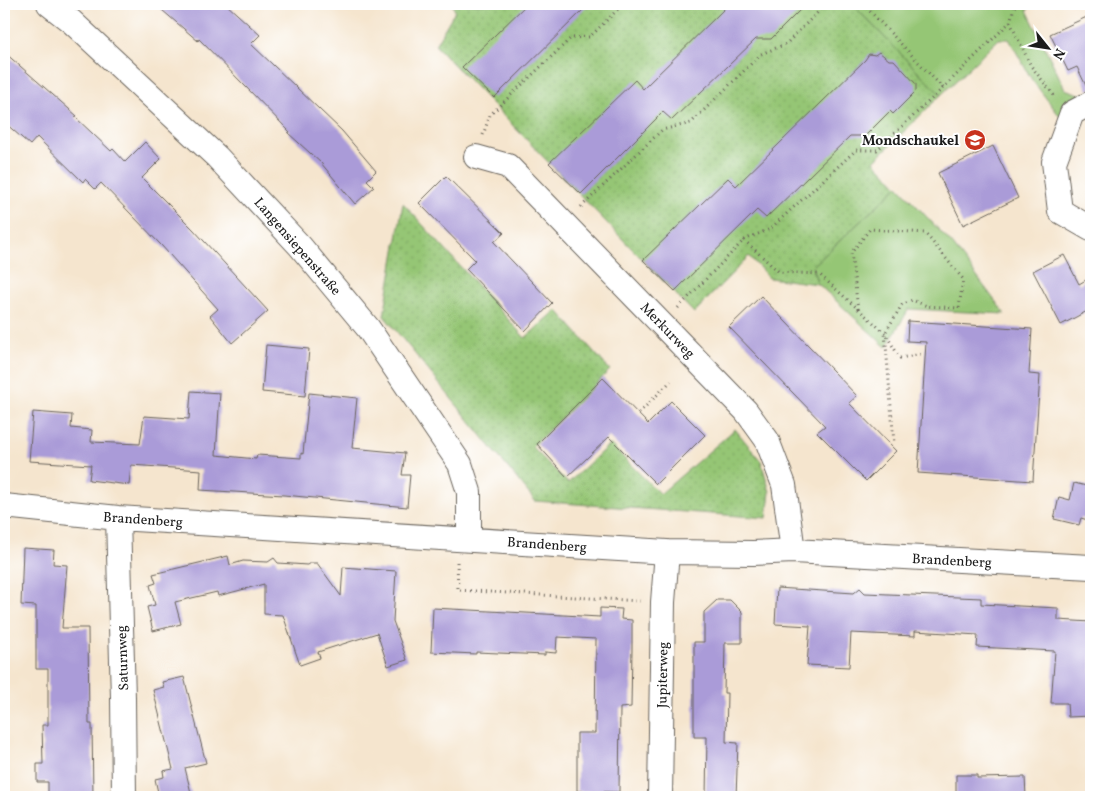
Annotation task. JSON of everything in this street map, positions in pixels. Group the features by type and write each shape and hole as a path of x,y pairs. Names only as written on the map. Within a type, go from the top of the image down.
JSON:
{"street":[{"name":"Langensiepenstraße","path":"49,4 72,22 217,157 300,246 368,328 460,464 469,492 462,539"},
{"path":"1081,108 1054,162 1060,211 1091,229"},
{"name":"Merkurweg","path":"476,157 508,166 746,411 767,440 784,486 793,551"},
{"name":"Brandenberg","path":"4,506 118,518 667,552 753,553 793,551 1091,568"},
{"name":"Saturnweg","path":"118,518 124,797"},
{"name":"Jupiterweg","path":"660,797 663,602 667,552"}],"path":[{"path":"476,157 490,115 571,38 590,36 624,4"},
{"path":"564,223 662,130 691,123 761,54 786,44 826,4"},
{"path":"863,4 943,88"},
{"path":"662,324 744,240 770,229 856,150 876,150 1010,22 1015,4"},
{"path":"1010,22 1031,66 1062,105 1081,108"},
{"path":"858,309 851,253 870,229 925,233 963,278 959,308 927,306 912,300 902,305 885,333 894,442"},
{"path":"744,240 779,272 819,274 885,333 900,358 922,354"},
{"path":"639,413 671,381"},
{"path":"462,539 458,590 663,602"}],"green space":[{"path":"452,4 852,4 941,95 874,161 898,186 812,267 818,284 769,278 749,256 694,313 435,45 455,11"},
{"path":"852,4 1034,4 1027,10 1065,89 1082,95 1062,119 1032,80 1009,39 999,39 941,95"},
{"path":"898,186 953,245 1005,314 909,309 886,347 818,284 812,267"},
{"path":"403,203 525,338 557,310 610,370 532,447 568,483 610,444 660,494 735,429 761,461 770,492 767,518 535,501 384,316"}],"building":[{"path":"155,4 226,4 260,35 251,44 342,131 376,171 367,180 374,187 355,204 321,163 288,133 290,132 199,39 198,41"},
{"path":"527,4 589,4 494,98 462,67"},
{"path":"729,4 806,4 771,39 756,39 672,120 663,112 581,194 549,163 635,80 643,89"},
{"path":"1091,15 1091,89 1088,90 1077,67 1068,71 1050,34"},
{"path":"4,52 77,116 75,117 111,151 113,149 125,162 145,142 161,159 142,178 193,229 268,311 232,343 210,316 218,309 161,245 101,183 95,189 85,179 83,182 37,137 30,145 4,122"},
{"path":"879,52 889,60 894,60 916,84 916,91 893,114 890,111 865,136 850,136 766,218 757,210 675,291 643,260 728,178 736,186 869,54 875,55"},
{"path":"993,146 1018,198 963,225 938,173"},
{"path":"446,176 504,233 494,242 552,303 525,331 466,269 475,260 419,203"},
{"path":"1064,255 1079,284 1091,277 1091,309 1061,325 1033,271"},
{"path":"761,296 857,396 849,403 896,451 866,481 817,432 825,426 729,327"},
{"path":"908,321 1032,329 1029,374 1040,375 1033,481 918,473 926,342 907,341"},
{"path":"266,345 309,349 305,396 262,392"},
{"path":"603,378 648,424 671,401 705,435 656,484 609,437 567,477 537,444"},
{"path":"191,391 220,393 216,455 256,459 257,455 301,458 309,393 357,398 352,448 405,453 402,475 410,475 407,507 284,495 200,490 201,470 131,465 129,485 89,480 91,465 29,461 33,412 72,415 71,428 92,430 91,442 140,444 144,416 189,419"},
{"path":"1074,483 1091,487 1091,521 1081,518 1079,525 1054,519 1059,497 1070,500"},
{"path":"23,548 54,550 53,564 67,565 62,628 88,628 89,724 92,724 93,797 48,797 48,782 37,782 37,764 43,764 42,725 48,725 48,669 36,669 36,606 21,605"},
{"path":"228,556 230,565 243,561 268,562 274,558 278,563 307,565 317,563 341,596 343,567 396,571 393,621 407,660 388,666 377,633 318,652 320,658 300,665 283,615 264,614 264,584 218,596 217,592 175,602 181,624 153,631 147,607 155,605 150,585 156,583 153,574"},
{"path":"777,588 854,593 860,588 865,593 981,598 981,604 1058,608 1058,620 1091,622 1091,716 1068,717 1067,703 1051,703 1055,651 977,647 978,635 915,631 915,636 851,633 849,667 807,665 810,626 775,624"},
{"path":"717,600 730,600 742,612 742,643 725,643 724,693 727,693 726,742 738,743 736,797 706,797 707,737 694,737 694,642 704,642 704,612"},
{"path":"433,608 600,617 600,608 622,609 621,619 632,620 632,649 631,707 620,708 619,792 577,791 577,733 595,733 596,639 557,637 556,653 545,652 545,655 431,652"},
{"path":"184,677 206,763 185,768 192,797 159,797 155,779 164,777 163,771 173,769 153,690 164,687 162,682"},
{"path":"956,775 977,775 977,778 1025,777 1026,797 956,797"}],"place":[{"name":"Mondschaukel","path":"975,140"}]}
